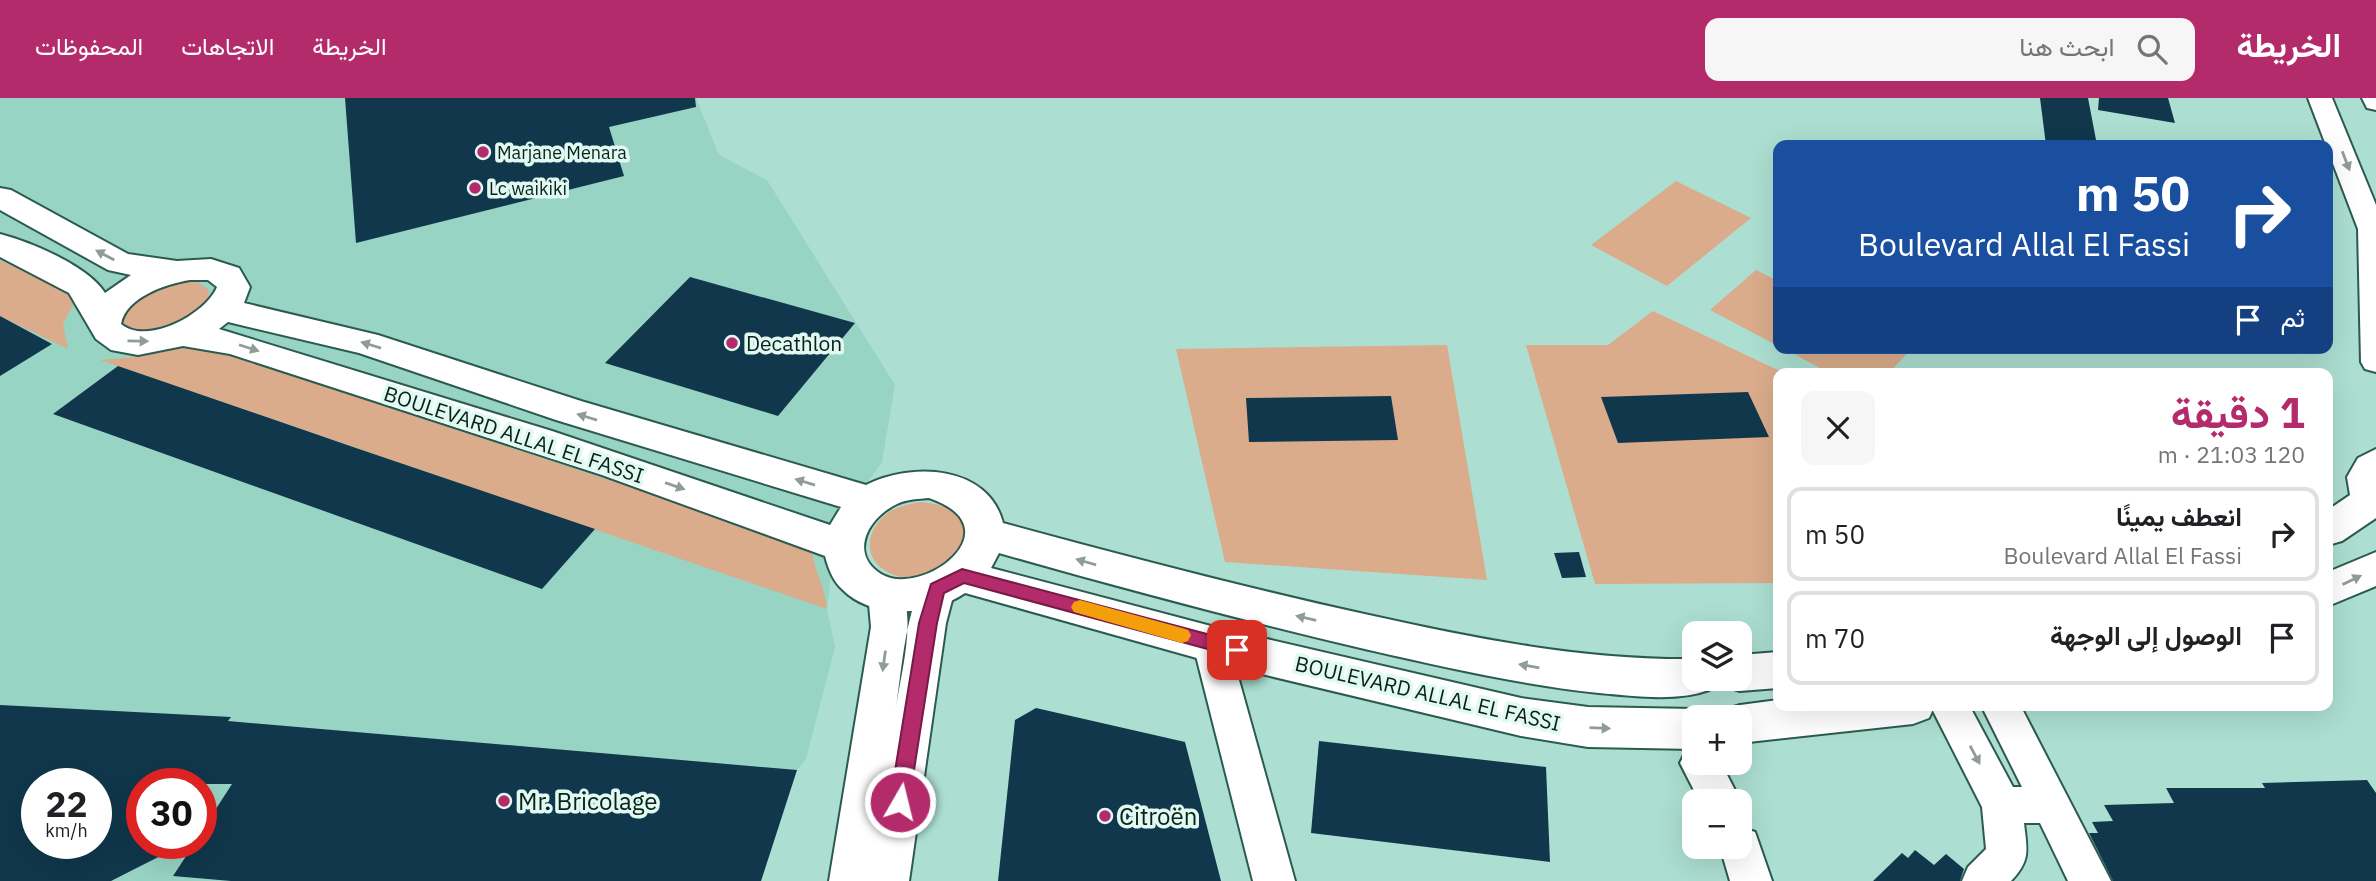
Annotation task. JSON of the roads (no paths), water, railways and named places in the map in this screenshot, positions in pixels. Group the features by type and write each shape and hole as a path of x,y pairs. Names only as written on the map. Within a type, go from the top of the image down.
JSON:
{"main road":[{"path":"0,197 120,262 171,270 217,269 229,275 234,285 231,298 223,309 182,334 162,340 126,341 110,334 84,286 0,244"},
{"path":"104,320 111,306 125,291 147,278 171,270"},
{"name":"BOULEVARD ALLAL EL FASSI","path":"223,309 366,343 569,411 870,501"},
{"name":"BOULEVARD ALLAL EL FASSI","path":"182,334 233,343 459,415 765,517 842,546"},
{"path":"912,485 947,487 964,494 976,505 985,519 986,534 983,549 975,563 949,582 912,595 887,593 868,587 854,576 845,562 842,546 846,530 855,514 870,501 894,489 912,485"},
{"path":"2333,526 2375,488"},
{"path":"986,534 1168,585 1467,654 1600,676 1682,677"},
{"path":"2333,588 2376,568"},
{"name":"BOULEVARD ALLAL EL FASSI","path":"949,582 1521,716 1682,742"},
{"path":"1752,672 1773,670"},
{"path":"1752,723 1858,711"}],"street":[{"path":"2320,98 2372,229 2376,344"},
{"path":"2374,98 2376,103"},
{"path":"888,881 928,623 949,582"},
{"path":"850,881 889,627 887,593"},
{"path":"1212,644 1275,881"},
{"path":"1952,711 2002,805 2007,856 1983,881"},
{"path":"2003,711 2090,881"},
{"path":"2002,805 2052,805"},
{"path":"1744,859 1751,881"}],"place":[{"name":"Marjane Menara","path":"483,152"},
{"name":"Lc waikiki","path":"475,188"},
{"name":"Decathlon","path":"732,343"},
{"name":"Mr. Bricolage","path":"504,801"},
{"name":"Citroën","path":"1105,816"}]}
